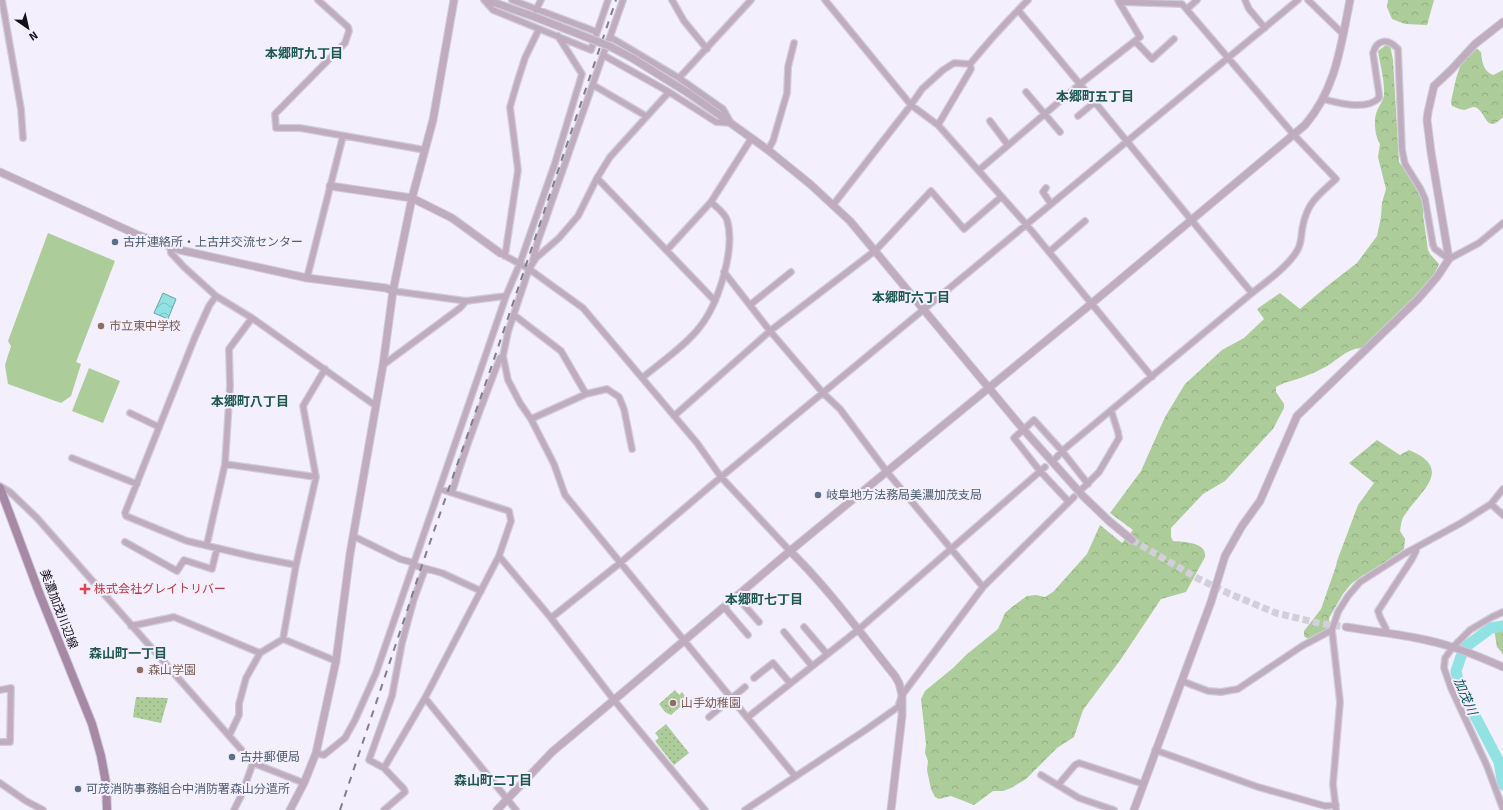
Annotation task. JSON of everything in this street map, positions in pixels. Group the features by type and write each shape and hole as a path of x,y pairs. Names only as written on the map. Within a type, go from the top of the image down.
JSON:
{"main road":[{"name":"美濃加茂川辺線","path":"0,487 40,595 92,724 101,756 106,783 107,810"}],"street":[{"path":"2,0 21,109 23,138"},
{"path":"318,0 348,27 345,43 275,114 276,128 300,128 425,150"},
{"path":"290,810 304,783 316,753 336,661 353,536 383,365 393,291 412,198 433,120 454,0"},
{"path":"484,0 493,10 591,50 608,0"},
{"path":"487,0 597,32"},
{"path":"512,0 536,14 609,46 632,58 688,93 731,123 768,150 810,184 850,221 876,250 1023,429 1083,496 1109,521 1132,540"},
{"path":"536,14 541,0"},
{"path":"623,0 546,217 508,332 503,356 508,380 520,403 531,419 554,464 565,495 795,776"},
{"path":"672,0 684,20 707,49"},
{"path":"680,78 751,0"},
{"path":"825,0 911,105 938,125 1026,224 1152,377"},
{"path":"938,125 971,69 970,64 994,35 1028,0"},
{"path":"1187,9 1197,0"},
{"path":"1244,0 1249,9 1265,28"},
{"path":"551,618 620,563 721,477 925,310 1026,224 1128,142 1298,0"},
{"path":"1308,0 1343,34"},
{"path":"497,810 552,752 736,596 1091,304 1294,135 1311,119 1329,87 1335,71 1350,0"},
{"path":"1056,458 1062,450 1152,377 1252,292 1271,278 1289,261 1298,250 1303,223 1310,203 1336,179 1294,135 1182,4 1118,1"},
{"path":"979,170 1080,84 1140,37 1118,1"},
{"path":"1018,10 1128,142 1191,221 1252,292"},
{"path":"1449,259 1431,152 1427,120 1428,112 1434,86 1475,44 1503,22"},
{"path":"502,255 518,170 510,108 516,83 525,58 539,29"},
{"path":"316,753 324,755 345,738 355,720 376,673 506,296 520,263 555,163 582,74 558,36"},
{"path":"610,37 680,78 723,109 731,123"},
{"path":"1136,41 1152,59 1174,39"},
{"path":"1323,99 1340,104 1372,104 1379,98 1373,53 1374,48 1382,42 1388,41 1394,44 1398,49 1402,150 1405,164 1425,199 1433,245 1449,259"},
{"path":"768,150 773,141 787,94 788,67 794,43"},
{"path":"603,55 669,92 716,122 731,123"},
{"path":"833,205 911,105 922,88 943,70 954,63 970,64"},
{"path":"594,85 646,116"},
{"path":"530,266 536,258 559,238 578,216 597,178 610,157 669,92"},
{"path":"1026,92 1060,132"},
{"path":"1078,116 1095,102"},
{"path":"990,121 1008,145"},
{"path":"307,278 343,136"},
{"path":"667,250 711,202 751,139"},
{"path":"0,172 138,235 170,247 220,260 307,278 386,288 393,291 466,301 506,296"},
{"path":"597,178 715,301"},
{"path":"330,186 412,198 452,218 502,255 530,266 583,308 697,444 721,477 821,585 895,676 902,695 902,716 891,810"},
{"path":"1046,188 1043,192 1052,204"},
{"path":"674,416 770,331 876,250 931,191 964,229 1001,197"},
{"path":"642,378 691,337 703,322 715,301 728,256 729,241 727,219 711,202"},
{"path":"1049,252 1085,221"},
{"path":"1134,810 1226,556 1242,526 1260,501 1297,416 1418,299 1437,277 1449,259 1479,243 1503,224"},
{"path":"170,247 172,253 184,267 216,296 252,318 376,406"},
{"path":"724,272 770,331 823,393 840,409 887,472 984,587"},
{"path":"750,305 791,272"},
{"path":"216,296 209,306 195,337 125,513 126,516 188,541 296,565"},
{"path":"383,365 460,308 466,301"},
{"path":"514,315 562,351 586,394"},
{"path":"206,544 225,464 230,386 229,349 252,318"},
{"path":"452,493 500,358 503,356"},
{"path":"229,736 239,715 239,704 246,678 260,653 283,639 296,565 316,477 304,406 325,369"},
{"path":"531,419 586,394 607,389 619,397 624,409 632,449"},
{"path":"1083,488 1100,472 1118,438 1118,432 1112,410"},
{"path":"130,413 159,427"},
{"path":"1068,502 1043,469 1014,438 1023,429 1034,420 1062,450 1088,484"},
{"path":"72,458 137,484"},
{"path":"225,464 316,477"},
{"path":"748,717 858,630 1043,469"},
{"path":"0,487 10,492 37,518 253,763 304,783"},
{"path":"384,768 425,698 500,556 511,521 509,511 440,489"},
{"path":"1155,750 1258,787 1336,808 1333,784 1340,702 1332,630 1338,612 1348,596 1360,582 1404,554 1461,523 1491,504 1503,489"},
{"path":"745,810 898,707 902,695 984,587 1074,497"},
{"path":"1491,504 1503,515"},
{"path":"353,536 400,559 425,569 442,573 481,591"},
{"path":"126,542 177,571 184,560 212,569 217,548"},
{"path":"1385,633 1386,629 1378,610 1412,558 1416,548"},
{"path":"500,556 551,618 614,700 705,810"},
{"path":"384,810 405,792 404,789 384,768 369,760 392,696 402,643 414,599 425,569"},
{"path":"736,596 759,622"},
{"path":"724,607 748,634"},
{"path":"1503,612 1492,616 1470,630 1453,647 1445,658 1444,668 1451,688 1487,766 1503,809"},
{"path":"131,626 174,617 260,653"},
{"path":"804,627 827,654"},
{"path":"1346,627 1385,633 1453,647 1503,667"},
{"path":"1182,681 1208,690 1221,692 1238,689 1302,646 1332,630"},
{"path":"784,632 812,666"},
{"path":"283,639 336,661"},
{"path":"754,678 773,663 790,683"},
{"path":"709,717 745,687"},
{"path":"0,690 11,688 10,742 0,742"},
{"path":"425,698 516,810"},
{"path":"234,810 241,796 253,763"},
{"path":"1058,785 1075,765 1079,763 1143,784"},
{"path":"1041,775 1079,798 1114,810"},
{"path":"0,783 42,810"}],"green space":[{"path":"1388,0 1434,0 1427,25 1405,24 1392,19 1387,7"},
{"path":"1386,45 1390,45 1393,60 1399,162 1420,193 1423,201 1423,215 1428,250 1439,264 1431,281 1396,327 1365,349 1355,349 1345,353 1318,371 1276,387 1276,392 1284,404 1284,408 1273,429 1225,481 1203,494 1171,528 1171,537 1173,541 1194,544 1202,548 1205,552 1205,557 1186,592 1161,599 1121,659 1083,710 1074,737 1057,748 1026,779 1003,791 993,791 974,805 951,796 939,799 935,797 931,789 927,770 928,761 925,753 926,744 921,699 925,691 998,629 1005,613 1012,607 1027,596 1036,595 1045,597 1053,592 1087,554 1100,525 1122,543 1133,530 1110,513 1141,471 1165,417 1185,384 1222,350 1244,338 1264,319 1257,309 1280,293 1300,309 1357,263 1377,236 1382,203 1386,189 1378,157 1380,144 1375,128 1377,111 1384,94 1383,76 1378,51"},
{"path":"1477,49 1481,52 1484,66 1487,71 1493,75 1503,70 1503,117 1493,124 1488,122 1481,111 1477,108 1472,107 1463,110 1452,106 1451,102 1461,64 1465,57"},
{"path":"48,233 115,261 76,362 81,364 71,396 61,403 8,384 5,365 11,346 8,341"},
{"path":"89,368 120,381 103,423 72,411"},
{"path":"1377,440 1400,455 1409,450 1423,457 1430,465 1432,473 1430,481 1402,519 1400,531 1405,539 1404,549 1372,572 1363,575 1351,584 1343,594 1329,618 1329,628 1308,639 1304,636 1304,631 1321,609 1358,505 1374,483 1349,463"},
{"path":"1500,622 1503,622 1503,654 1497,647 1494,629"},
{"path":"675,690 679,695 682,692 688,700 671,715 665,712 659,704"},
{"path":"136,697 168,698 161,723 133,717"},
{"path":"666,724 689,753 674,765 655,741 659,738 655,733"}],"water":[{"path":"163,293 176,299 168,319 154,313"}],"waterway":[{"name":"加茂川","path":"1503,626 1491,628 1464,648 1456,671 1459,685 1499,762 1503,785"}],"tunnel":[{"path":"1132,540 1197,578 1230,594 1276,613 1318,623 1346,627"}],"railway":[{"path":"340,810 421,568 491,368 616,0"}],"place":[{"name":"古井連絡所・上古井交流センター","path":"115,242"},
{"name":"市立東中学校","path":"101,326"},
{"name":"岐阜地方法務局美濃加茂支局","path":"818,495"},
{"name":"株式会社グレイトリバー","path":"85,589"},
{"name":"森山学園","path":"140,670"},
{"name":"山手幼稚園","path":"673,703"},
{"name":"古井郵便局","path":"232,757"},
{"name":"可茂消防事務組合中消防署森山分遣所","path":"78,789"}],"district":[{"name":"本郷町九丁目","path":"304,53"},
{"name":"本郷町五丁目","path":"1095,96"},
{"name":"本郷町六丁目","path":"911,297"},
{"name":"本郷町八丁目","path":"250,401"},
{"name":"本郷町七丁目","path":"764,599"},
{"name":"森山町一丁目","path":"128,653"},
{"name":"森山町二丁目","path":"493,780"}]}
